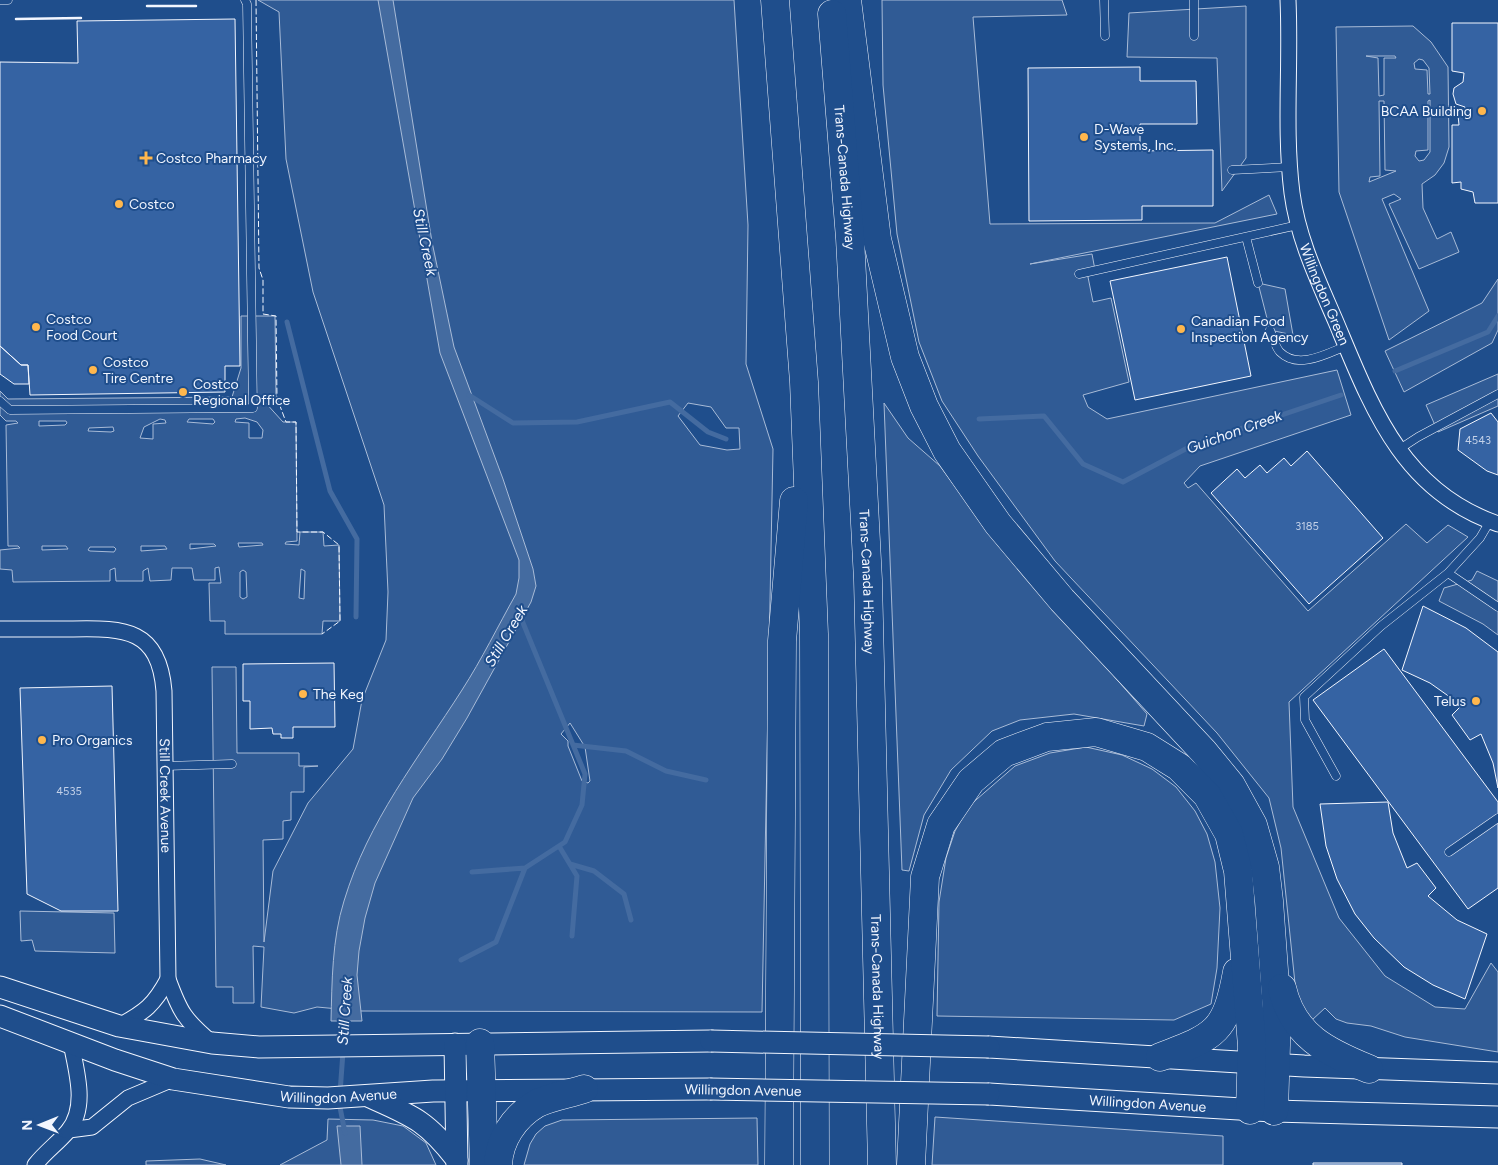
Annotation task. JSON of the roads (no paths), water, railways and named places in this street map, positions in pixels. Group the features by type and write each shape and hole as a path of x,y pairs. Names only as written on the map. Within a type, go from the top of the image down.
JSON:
{"highway":[{"path":"775,0 804,382 814,634 814,1165"},
{"name":"Trans-Canada Highway","path":"831,0 850,238 868,580 882,1165"},
{"path":"847,0 877,239 905,358 924,406 948,451 998,524 1062,600 1204,752 1231,785 1253,825 1265,867 1277,1012 1264,1064 1262,1111"},
{"path":"779,1165 782,640 804,382"},
{"path":"911,1165 925,876 941,824 971,781 1004,753 1047,737 1096,732 1147,748 1179,767 1207,795 1229,834 1238,870 1243,936 1264,1064"},
{"path":"1160,1057 1196,1044 1216,1030 1226,1018 1232,1002 1243,936"},
{"path":"1272,944 1283,992 1293,1019 1320,1046 1369,1069"},
{"path":"468,1043 483,1090 484,1165"},
{"path":"498,1165 499,1152 514,1122 536,1104 584,1089"}],"main road":[{"path":"0,987 119,1026 212,1043 259,1047 711,1041 989,1047 1264,1064 1498,1074"},
{"name":"Willingdon Avenue","path":"0,1016 173,1079 289,1097 328,1098 483,1090 710,1088 989,1094 1262,1111 1498,1117"},
{"path":"457,1162 455,1091 468,1043"},
{"path":"366,1096 415,1117 443,1142 457,1162"}],"street":[{"name":"Willingdon Green","path":"1288,0 1290,167 1298,225 1313,268 1374,411 1398,450 1416,472 1437,491 1494,523"},
{"name":"Still Creek Avenue","path":"0,629 106,628 125,630 141,638 147,644 161,669 165,766 168,978 179,1010 188,1023 212,1043"},
{"name":"Still Creek Avenue","path":"119,1026 146,1011 158,998 168,978"},
{"path":"35,1165 69,1130 76,1114 79,1095 71,1043"},
{"path":"69,1130 92,1127 128,1098 173,1079"}],"lane":[{"path":"0,0 8,0"},
{"path":"0,400 10,410 254,408 247,8 245,0"},
{"path":"1104,0 1105,36"},
{"path":"1194,0 1194,36"},
{"path":"1232,170 1290,167"},
{"path":"1079,274 1298,225"},
{"path":"1246,237 1258,283"},
{"path":"1270,330 1279,351 1294,360 1314,359 1346,346"},
{"path":"1398,450 1498,394"},
{"path":"1336,776 1305,720 1304,697 1381,626 1448,573 1494,523"},
{"path":"1448,573 1498,607"},
{"path":"165,766 232,764"},
{"path":"1449,852 1498,818"}],"water":[{"path":"378,0 393,0 432,242 454,347 503,479 533,569 536,586 531,602 467,718 442,759 413,798 375,883 365,918 359,951 357,975 362,1021 331,1021 333,961 337,930 354,872 380,817 483,654 516,594 519,578 519,560 440,353"},
{"path":"337,1126 360,1126 362,1165 341,1165"}],"waterway":[{"name":"Guichon Creek","path":"1395,371 1488,332 1498,316"},
{"path":"287,322 330,491 357,539 356,617"},
{"name":"Guichon Creek","path":"469,395 513,423 577,422 670,402 708,432 726,439"},
{"name":"Guichon Creek","path":"979,419 1044,416 1083,464 1123,482 1195,444 1341,395"},
{"path":"461,960 496,942 525,868 565,842 582,805 585,774 521,618"},
{"path":"573,745 626,751 666,771 706,780"},
{"path":"559,846 577,876 572,936"},
{"path":"570,864 594,871 624,894 631,920"},
{"path":"472,872 525,868"},
{"name":"Still Creek","path":"344,1014 344,1041"},
{"name":"Still Creek","path":"340,1093 343,1052"},
{"name":"Still Creek","path":"339,1102 345,1133"}],"place":[{"name":"BCAA Building","path":"1482,111"},
{"name":"D-Wave Systems, Inc.","path":"1084,137"},
{"name":"Costco Pharmacy","path":"146,158"},
{"name":"Costco","path":"119,204"},
{"name":"Costco Food Court","path":"36,327"},
{"name":"Canadian Food Inspection Agency","path":"1181,329"},
{"name":"Costco Tire Centre","path":"93,370"},
{"name":"Costco Regional Office","path":"183,392"},
{"name":"The Keg","path":"303,694"},
{"name":"Telus","path":"1476,701"},
{"name":"Pro Organics","path":"42,740"}]}
